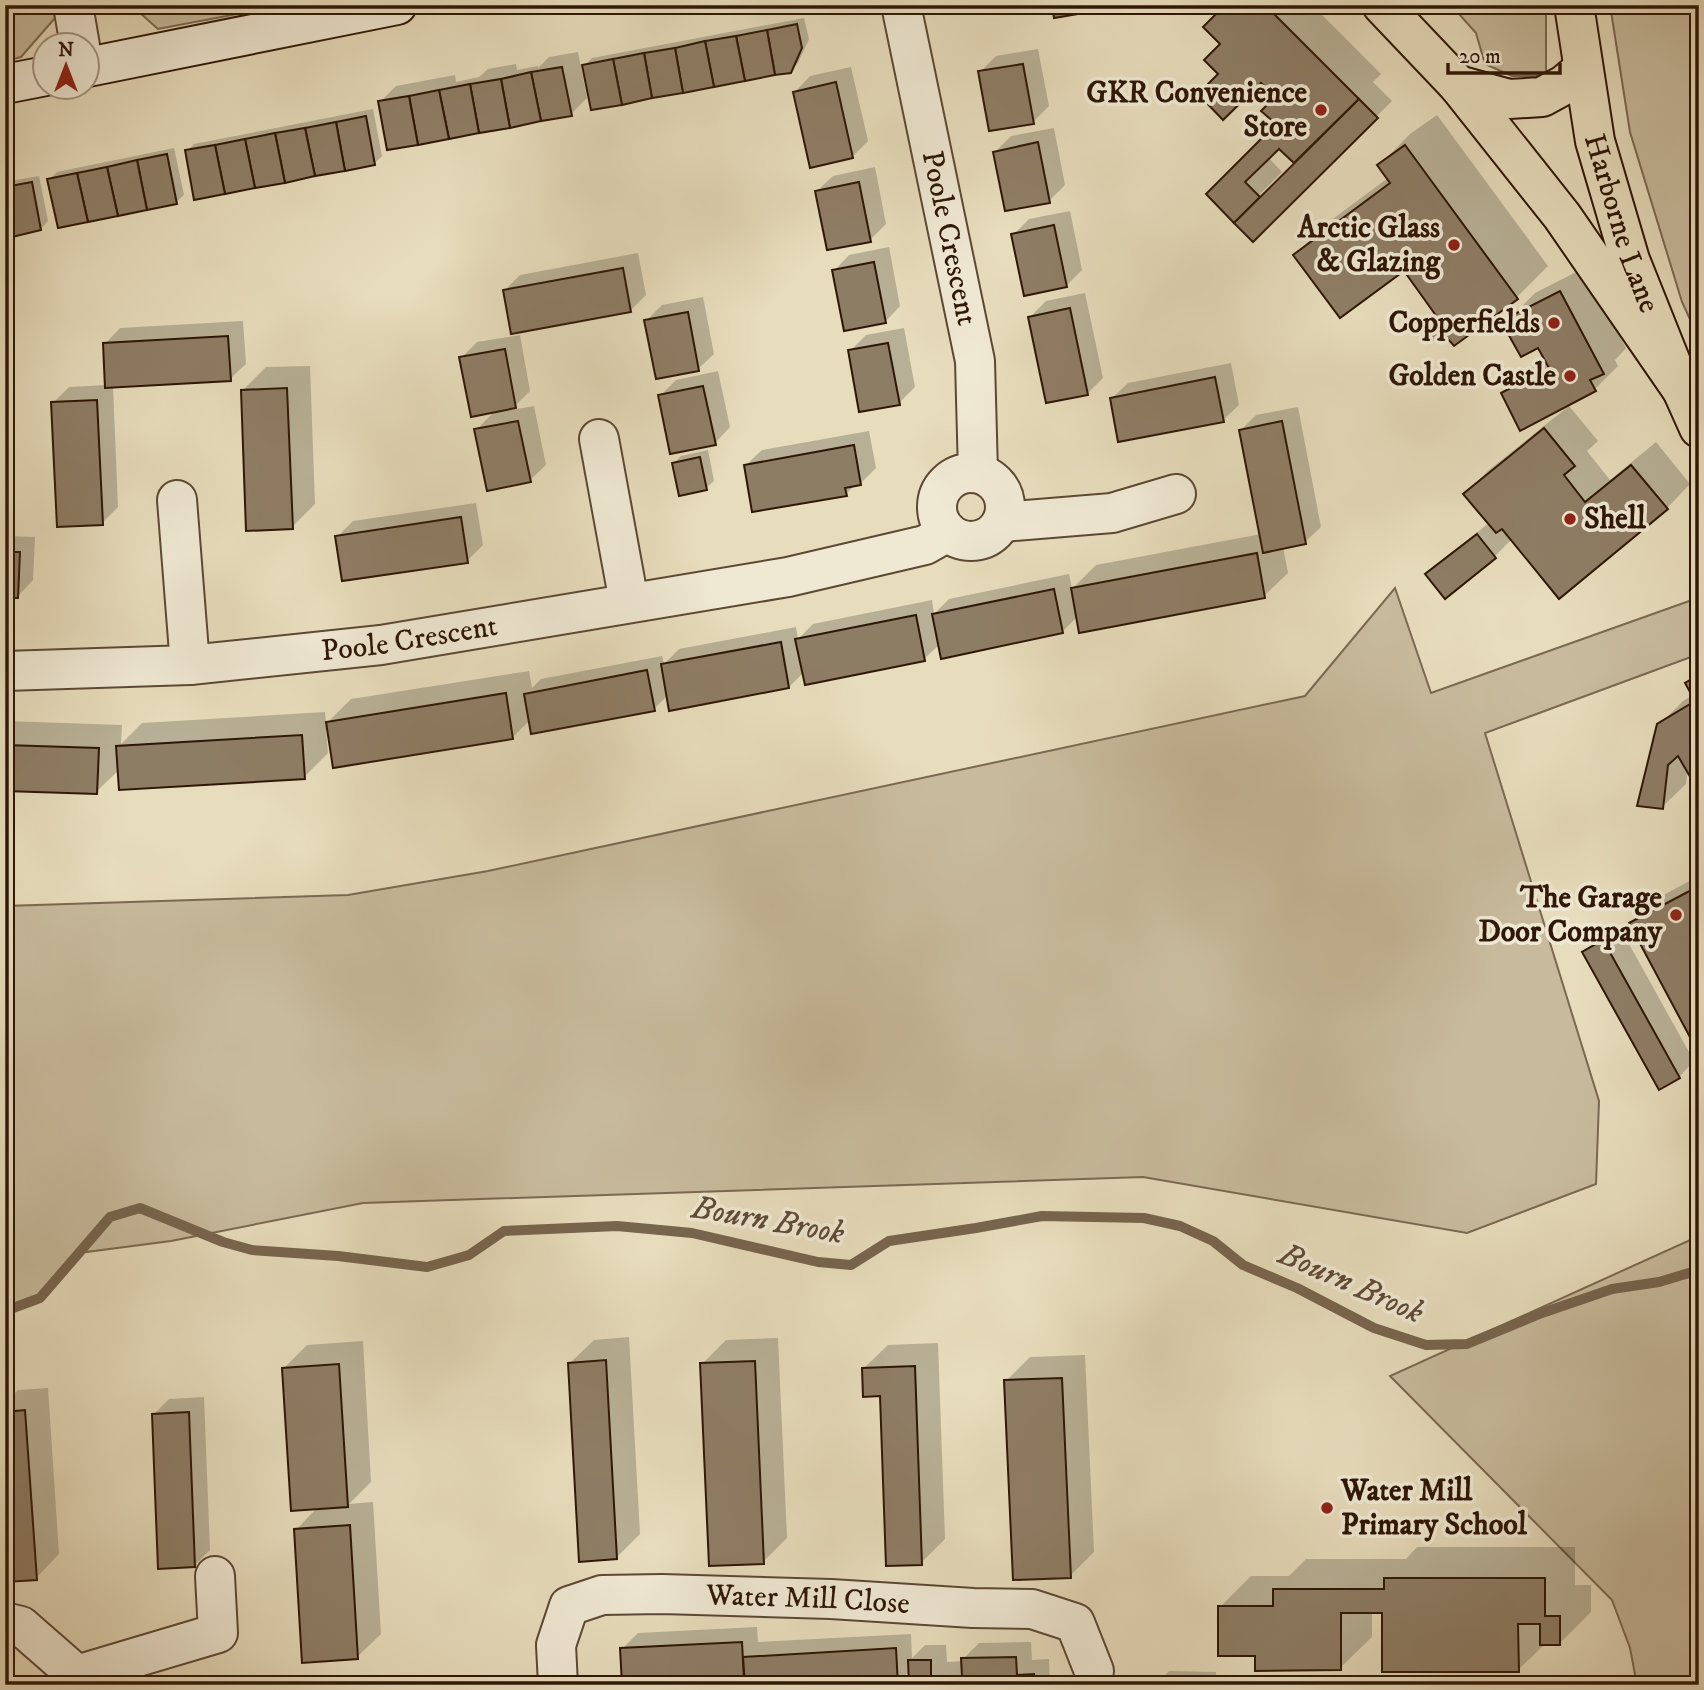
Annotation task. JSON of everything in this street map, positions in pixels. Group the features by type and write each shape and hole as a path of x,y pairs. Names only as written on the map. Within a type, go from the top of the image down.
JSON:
{"main road":[{"path":"1382,5 1458,85 1562,216 1682,390"},
{"name":"Harborne Lane","path":"1574,7 1595,141 1630,260 1699,428"},
{"path":"1458,85 1508,99 1542,97 1564,85 1583,69"}],"street":[{"path":"73,5 78,32"},
{"path":"102,64 397,5"},
{"name":"Poole Crescent","path":"901,5 975,361 978,473"},
{"path":"5,84 32,79"},
{"path":"599,439 629,602"},
{"path":"978,473 999,486 1006,510 996,531 977,541 967,541 956,538 941,523 937,501 947,482 956,476 978,473"},
{"path":"1002,522 1112,513 1176,494"},
{"path":"177,500 190,666"},
{"name":"Poole Crescent","path":"5,671 190,666 381,645 788,577 925,545 948,532"},
{"path":"5,1622 21,1626 77,1680 218,1633 215,1576"},
{"name":"Water Mill Close","path":"558,1685 556,1645 569,1606 601,1595 818,1598 1032,1609 1074,1623 1094,1671"}],"shaded area":[{"path":"5,5 52,5 55,18 43,32 32,32 32,44 21,57 5,61"},
{"path":"131,5 285,5 158,29"},
{"path":"1451,5 1546,5 1546,76 1512,76 1485,64 1476,33"},
{"path":"1610,5 1699,5 1699,339 1682,302 1630,132"},
{"path":"1395,588 1431,693 1692,600 1699,613 1699,654 1485,733 1599,1101 1596,1184 1467,1233 1143,1177 363,1203 171,1241 79,1253 40,1298 5,1311 5,906 348,895 488,871 1305,696"},
{"path":"1699,1236 1699,1685 1637,1685 1630,1648 1612,1600 1390,1376"}],"building":[{"path":"1052,5 1083,5 1084,13 1054,18"},
{"path":"1083,5 1115,5 1115,7 1084,13"},
{"path":"1225,5 1265,5 1359,99 1294,163 1279,149 1245,182 1260,197 1234,223 1206,194 1276,124 1261,111 1275,97 1261,83 1223,120 1198,94 1218,74 1204,60 1220,44 1203,27"},
{"path":"797,24 802,48 791,73 775,75 767,30"},
{"path":"767,30 775,75 745,81 736,36"},
{"path":"736,36 745,81 714,87 705,41"},
{"path":"705,41 714,87 683,93 675,48"},
{"path":"675,48 683,93 652,98 644,53"},
{"path":"644,53 652,98 622,105 613,59"},
{"path":"613,59 622,105 591,110 582,65"},
{"path":"1023,64 1034,124 989,131 978,71"},
{"path":"562,67 572,116 541,121 531,72"},
{"path":"531,72 541,121 510,128 501,79"},
{"path":"501,79 510,128 479,133 470,84"},
{"path":"836,82 853,158 810,168 793,92"},
{"path":"470,84 479,133 449,139 439,90"},
{"path":"439,90 449,139 418,145 409,96"},
{"path":"409,96 418,145 387,150 378,101"},
{"path":"1359,99 1378,118 1253,242 1234,223"},
{"path":"366,116 375,165 345,171 336,122"},
{"path":"336,122 345,171 315,176 305,128"},
{"path":"305,128 315,176 285,183 275,133"},
{"path":"275,133 285,183 255,188 245,139"},
{"path":"245,139 255,188 225,194 215,145"},
{"path":"1038,142 1050,203 1005,211 993,152"},
{"path":"215,145 225,194 194,200 185,150"},
{"path":"1405,145 1518,299 1454,346 1443,333 1429,343 1420,330 1437,317 1404,271 1340,318 1293,255 1390,183 1377,165"},
{"path":"167,154 177,204 147,210 137,160"},
{"path":"137,160 147,210 118,216 107,167"},
{"path":"107,167 118,216 88,222 77,173"},
{"path":"77,173 88,222 58,228 47,179"},
{"path":"32,182 41,230 12,237 5,205 5,187"},
{"path":"859,182 871,242 827,250 815,191"},
{"path":"5,205 12,237 5,238"},
{"path":"1054,225 1067,287 1024,296 1011,234"},
{"path":"874,262 886,323 844,331 832,270"},
{"path":"623,268 631,312 511,334 503,290"},
{"path":"1560,291 1604,374 1590,380 1596,391 1520,431 1501,393 1549,368 1538,348 1521,357 1507,332 1515,328 1509,317"},
{"path":"1070,308 1088,395 1046,403 1028,317"},
{"path":"688,312 699,371 656,379 644,320"},
{"path":"228,336 231,381 105,388 103,343"},
{"path":"888,343 900,405 859,412 848,350"},
{"path":"505,349 516,408 471,417 459,357"},
{"path":"1215,377 1224,422 1118,442 1110,398"},
{"path":"703,386 716,445 670,454 658,395"},
{"path":"287,388 293,529 246,531 241,390"},
{"path":"97,400 103,525 57,527 51,402"},
{"path":"518,421 531,482 487,491 474,429"},
{"path":"1282,421 1306,544 1263,553 1239,430"},
{"name":"Shell","path":"1544,428 1575,466 1564,475 1585,502 1631,465 1668,509 1559,599 1502,529 1496,533 1463,494"},
{"path":"854,445 861,485 845,488 847,496 752,512 744,465"},
{"path":"700,457 707,490 679,496 672,463"},
{"path":"461,517 468,563 342,581 335,536"},
{"path":"1477,534 1496,558 1445,599 1425,574"},
{"path":"5,552 20,552 18,598 5,598"},
{"path":"1257,553 1265,598 1079,633 1071,588"},
{"path":"1054,589 1063,633 941,659 932,614"},
{"path":"916,615 925,661 805,685 795,639"},
{"path":"781,642 789,688 669,711 661,664"},
{"path":"647,670 655,711 531,734 524,694"},
{"path":"1699,675 1699,792 1678,756 1668,765 1663,809 1637,806 1657,724 1695,701 1685,683"},
{"path":"506,693 513,739 333,768 326,722"},
{"path":"302,735 305,779 119,790 116,746"},
{"path":"5,745 99,748 97,794 5,791"},
{"path":"1699,886 1699,1054 1629,923"},
{"path":"1603,940 1680,1078 1659,1090 1582,952"},
{"path":"606,1360 617,1559 579,1562 568,1363"},
{"path":"755,1361 764,1564 709,1566 700,1363"},
{"path":"339,1364 348,1507 291,1511 282,1368"},
{"path":"915,1366 922,1565 886,1566 880,1396 863,1397 862,1368"},
{"path":"1062,1378 1071,1578 1013,1580 1004,1380"},
{"path":"25,1410 37,1580 5,1582 5,1412"},
{"path":"189,1412 195,1567 158,1569 152,1414"},
{"path":"350,1525 358,1659 302,1663 294,1529"},
{"path":"1384,1578 1545,1578 1545,1616 1560,1616 1560,1645 1540,1645 1540,1624 1518,1624 1519,1672 1382,1672 1382,1613 1341,1613 1341,1670 1255,1671 1255,1656 1218,1656 1218,1606 1273,1606 1273,1589 1384,1589"},
{"path":"742,1642 744,1679 622,1685 620,1648"},
{"path":"896,1648 898,1685 745,1685 743,1657"},
{"path":"1016,1657 1017,1675 1034,1674 1034,1685 909,1685 908,1660 931,1660 931,1677 962,1676 961,1658"}],"waterway":[{"name":"Bourn Brook","path":"5,1311 40,1298 110,1217 140,1208 223,1242 252,1250 338,1256 427,1267 469,1255 504,1231 617,1226 692,1233 818,1262 851,1265 889,1241 1042,1216 1144,1218 1180,1226 1213,1241 1243,1265 1297,1288 1374,1328 1426,1345 1467,1344 1542,1313 1612,1289 1659,1282 1699,1270"}],"place":[{"name":"GKR Convenience Store","path":"1321,110"},
{"name":"Arctic Glass & Glazing","path":"1454,245"},
{"name":"Copperfields","path":"1554,323"},
{"name":"Golden Castle","path":"1570,376"},
{"name":"Shell","path":"1570,519"},
{"name":"The Garage Door Company","path":"1676,915"},
{"name":"Water Mill Primary School","path":"1327,1508"}]}
